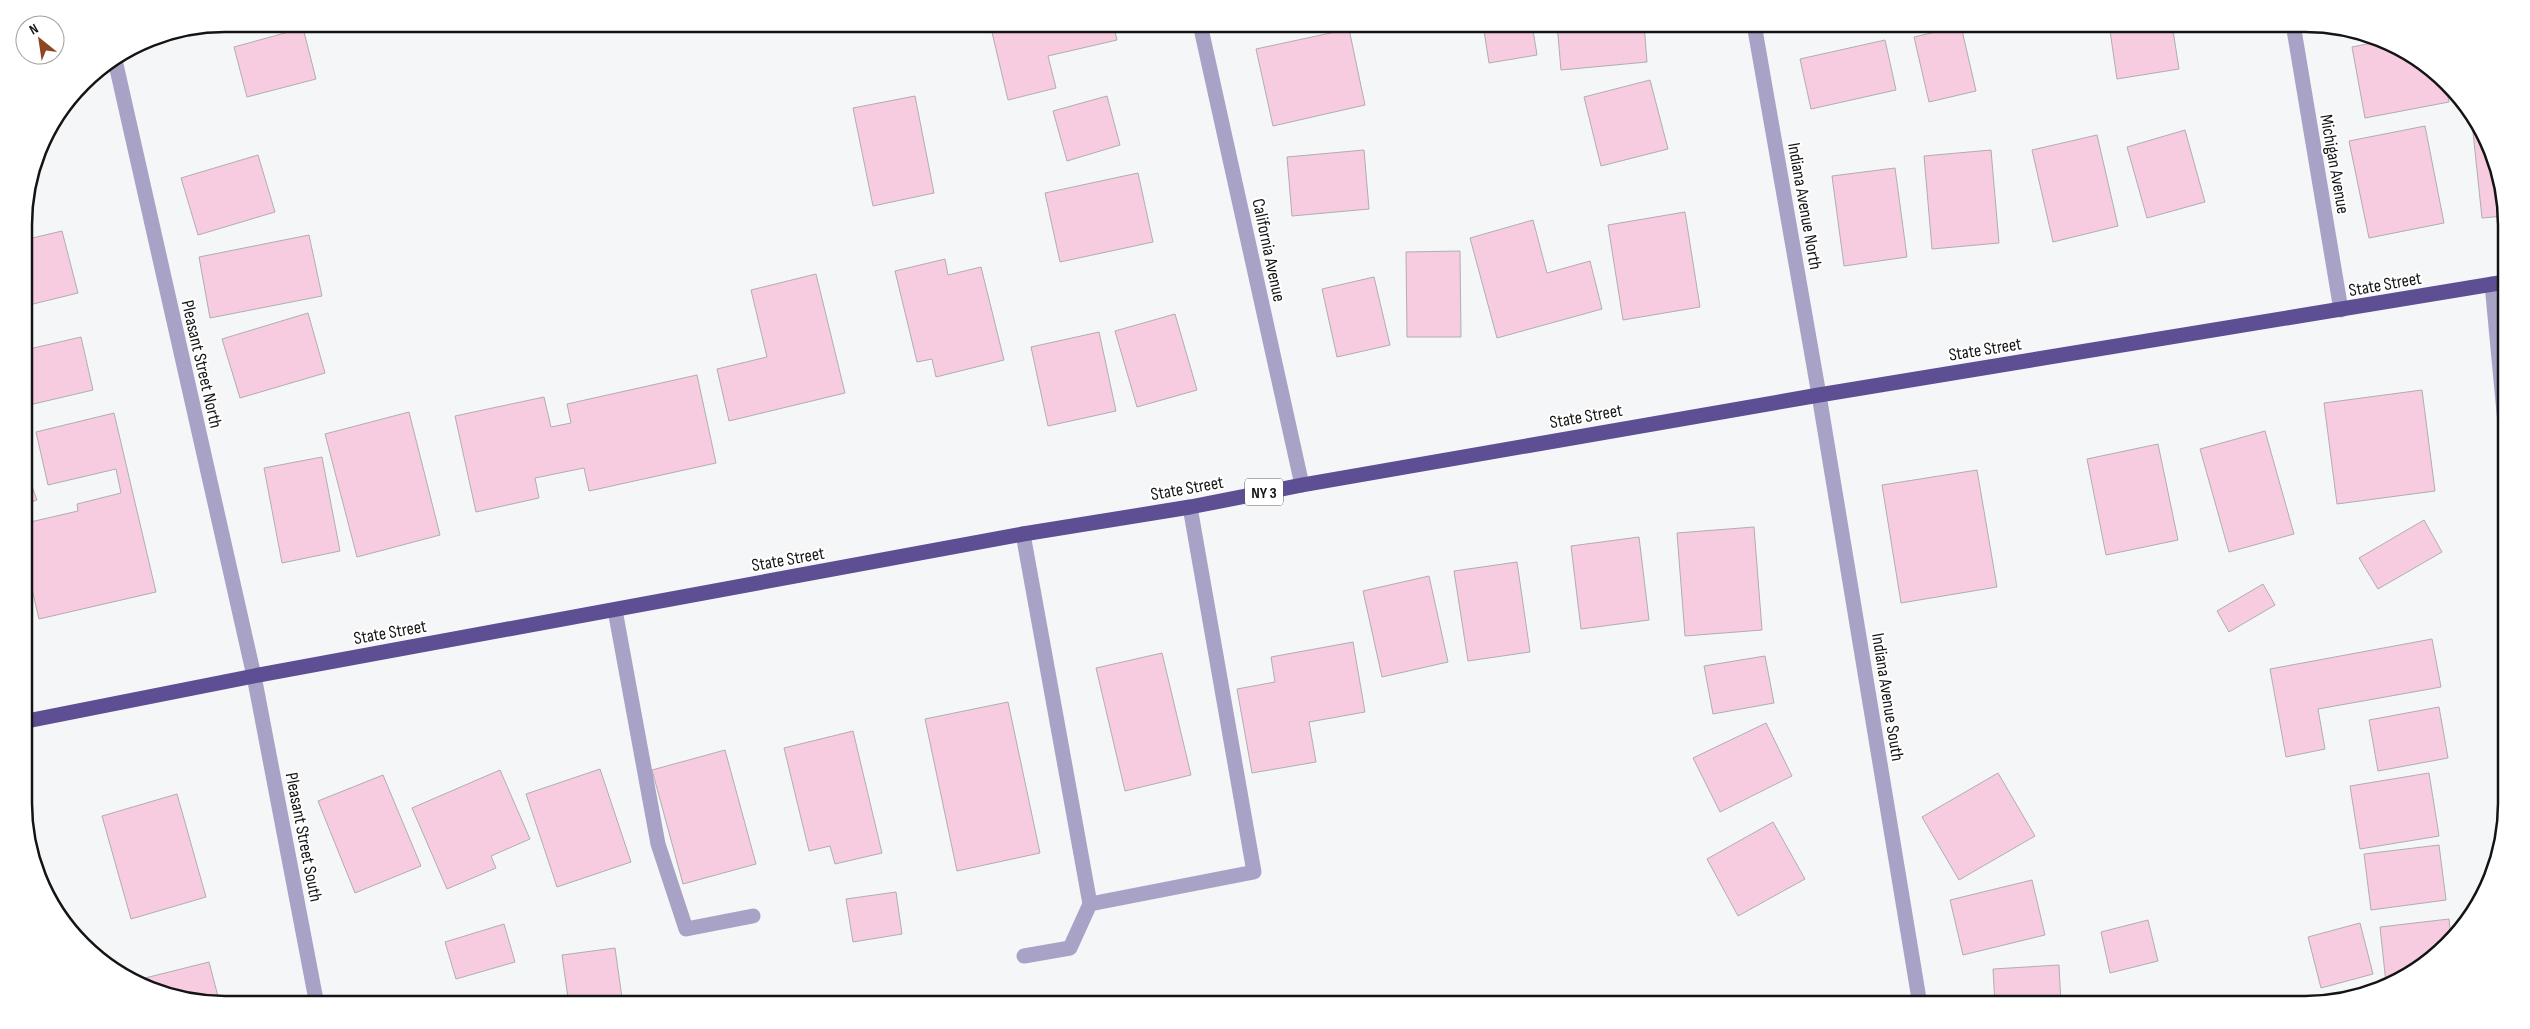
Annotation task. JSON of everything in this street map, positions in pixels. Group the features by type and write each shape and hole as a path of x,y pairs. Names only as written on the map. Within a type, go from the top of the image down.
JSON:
{"highway":[{"name":"State Street","path":"32,720 254,676 1023,534 1190,507 1302,485 1819,395 2498,283"}],"street":[{"name":"California Avenue","path":"1202,32 1302,485"},
{"name":"Indiana Avenue North","path":"1755,32 1819,395"},
{"name":"Michigan Avenue","path":"2294,32 2341,310"},
{"name":"Pleasant Street North","path":"116,66 254,676"},
{"name":"Indiana Avenue South","path":"1819,395 1919,996"},
{"path":"1090,904 1254,872 1190,507"},
{"path":"1023,534 1090,904 1070,948 1024,956"},
{"path":"615,610 658,844 686,929 753,916"},
{"name":"Pleasant Street South","path":"254,676 315,996"}],"building":[{"path":"288,32 304,32 316,79 247,97 234,47"},
{"path":"992,32 1115,32 1117,40 1048,56 1056,88 1008,100"},
{"path":"1335,32 1350,32 1365,105 1273,126 1256,49"},
{"path":"1484,32 1533,32 1537,55 1489,63"},
{"path":"1558,32 1645,32 1647,62 1561,70"},
{"path":"1935,32 1962,32 1976,91 1929,102 1914,37"},
{"path":"2110,32 2173,32 2179,69 2117,79"},
{"path":"1885,40 1896,90 1811,109 1800,59"},
{"path":"2369,44 2401,58 2432,80 2448,96 2449,102 2365,118 2352,47"},
{"path":"1650,80 1668,149 1601,166 1584,97"},
{"path":"915,96 934,193 873,206 853,108"},
{"path":"1107,96 1120,145 1067,161 1053,111"},
{"path":"2425,126 2444,223 2369,238 2349,141"},
{"path":"2185,130 2205,202 2147,218 2127,147"},
{"path":"2473,131 2487,163 2496,200 2497,217 2482,218"},
{"path":"2097,135 2118,226 2053,242 2032,150"},
{"path":"1364,150 1369,209 1292,216 1287,157"},
{"path":"1991,150 1999,243 1932,249 1924,156"},
{"path":"258,155 275,212 198,235 181,178"},
{"path":"1895,168 1907,257 1844,266 1832,176"},
{"path":"1138,173 1153,242 1060,262 1045,193"},
{"path":"1685,212 1700,307 1623,320 1608,225"},
{"path":"1533,220 1547,273 1590,261 1602,309 1497,338 1470,238"},
{"path":"62,231 78,293 32,304 32,238"},
{"path":"309,235 322,296 210,318 199,257"},
{"path":"1460,251 1461,337 1407,337 1406,252"},
{"path":"945,259 948,275 981,267 1004,360 936,377 932,359 917,362 895,271"},
{"path":"816,274 845,393 729,421 717,369 767,357 751,290"},
{"path":"1374,277 1390,345 1337,357 1322,289"},
{"path":"308,313 325,373 240,398 222,339"},
{"path":"1175,314 1197,390 1137,407 1115,331"},
{"path":"1099,332 1116,411 1048,426 1031,347"},
{"path":"81,337 93,390 32,404 32,348"},
{"path":"697,375 716,463 589,491 584,468 535,478 539,498 476,512 455,416 544,397 551,427 571,423 567,404"},
{"path":"2422,390 2435,491 2337,504 2324,403"},
{"path":"409,412 440,535 357,557 325,434"},
{"path":"114,413 156,592 39,619 32,589 32,522 78,511 77,504 121,493 116,469 48,485 36,432"},
{"path":"2265,431 2294,534 2229,552 2200,449"},
{"path":"2158,444 2178,540 2106,555 2087,459"},
{"path":"322,457 340,551 282,563 264,468"},
{"path":"1977,470 1997,587 1901,603 1882,485"},
{"path":"32,486 37,500 32,502"},
{"path":"2424,520 2442,552 2378,589 2359,558"},
{"path":"1754,527 1762,630 1685,636 1677,533"},
{"path":"1639,537 1649,620 1581,629 1571,546"},
{"path":"1517,562 1530,652 1468,661 1454,571"},
{"path":"1429,576 1448,662 1382,677 1363,591"},
{"path":"2263,584 2275,605 2229,632 2217,611"},
{"path":"2432,639 2441,687 2318,709 2325,749 2286,757 2270,669"},
{"path":"1353,642 1365,712 1309,722 1316,762 1252,773 1237,689 1275,682 1271,657"},
{"path":"1162,653 1191,775 1125,791 1096,668"},
{"path":"1765,656 1774,703 1713,714 1704,666"},
{"path":"1008,702 1040,853 957,871 925,719"},
{"path":"2439,707 2448,758 2378,771 2369,720"},
{"path":"1766,723 1792,776 1720,812 1693,758"},
{"path":"853,731 882,853 835,864 830,846 809,851 784,748"},
{"path":"725,750 756,864 683,884 652,770"},
{"path":"600,769 631,862 557,887 526,794"},
{"path":"500,770 530,839 491,856 496,868 447,889 412,808"},
{"path":"1998,773 2035,836 1959,880 1922,817"},
{"path":"2429,773 2439,836 2360,849 2350,786"},
{"path":"383,775 421,866 355,893 318,801"},
{"path":"177,794 206,897 131,919 102,816"},
{"path":"1773,822 1805,879 1738,916 1707,859"},
{"path":"2439,845 2446,900 2371,910 2364,854"},
{"path":"2032,880 2045,935 1963,955 1950,900"},
{"path":"896,892 902,934 853,942 846,899"},
{"path":"2449,919 2450,931 2422,957 2386,979 2380,927"},
{"path":"2148,920 2158,961 2110,973 2101,932"},
{"path":"2360,923 2373,974 2321,988 2308,937"},
{"path":"504,924 515,962 456,979 445,942"},
{"path":"615,948 622,996 568,996 562,955"},
{"path":"209,962 218,996 175,990 143,978"},
{"path":"2059,965 2061,996 1994,996 1993,969"}]}
